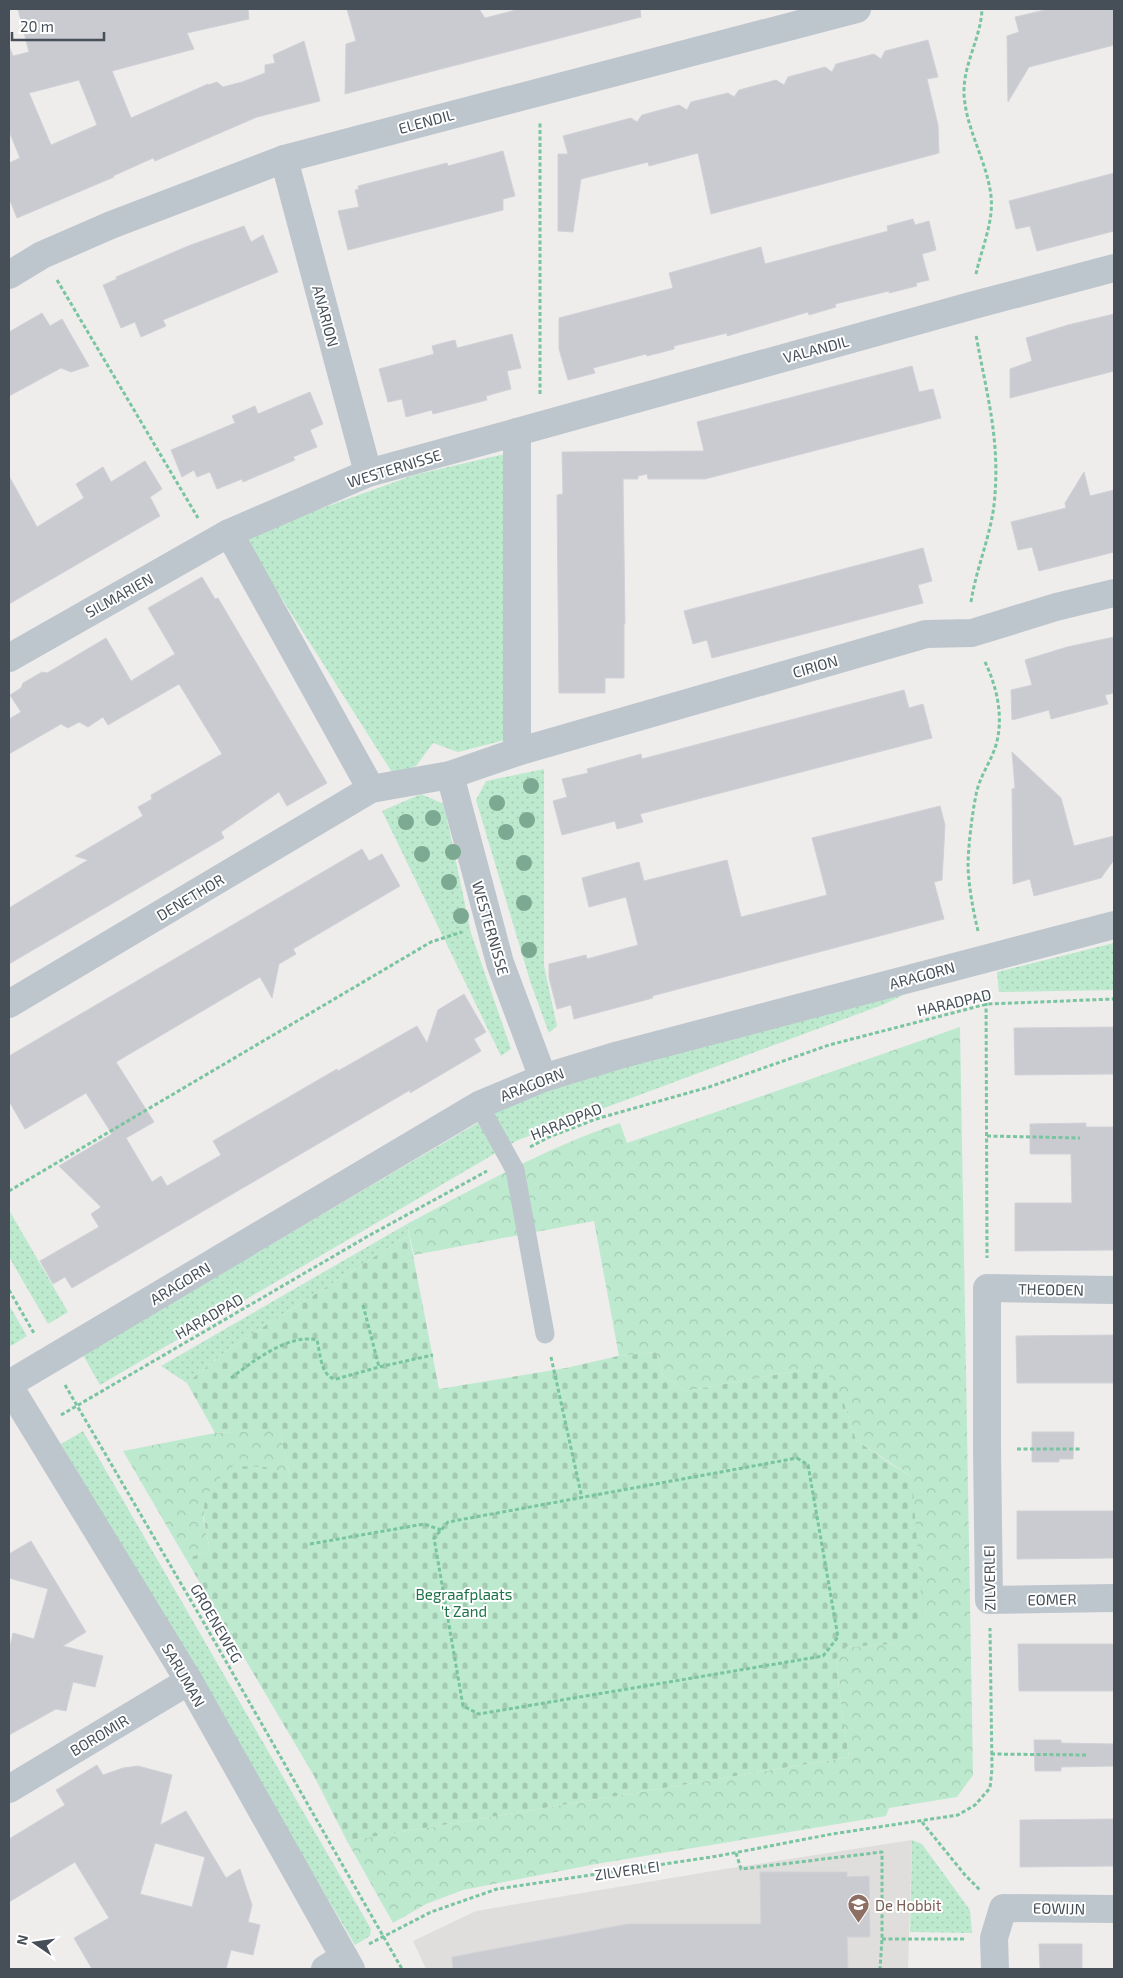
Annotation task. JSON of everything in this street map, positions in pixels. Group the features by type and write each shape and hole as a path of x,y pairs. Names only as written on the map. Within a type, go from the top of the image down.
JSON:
{"street":[{"name":"ELENDIL","path":"9,275 42,255 284,159 857,9"},
{"name":"ANARION","path":"284,159 368,473"},
{"name":"VALANDIL","path":"529,428 1114,268"},
{"name":"WESTERNISSE","path":"221,538 368,473 529,428"},
{"path":"221,538 371,789 450,775 517,752 529,428"},
{"name":"SILMARIEN","path":"9,658 221,538"},
{"name":"CIRION","path":"517,752 926,634 972,632 1056,607 1114,593"},
{"name":"WESTERNISSE","path":"450,775 488,924 500,963 543,1078"},
{"name":"DENETHOR","path":"9,1004 371,789"},
{"name":"ARAGORN","path":"9,1385 479,1105 543,1078 619,1055 1114,925"},
{"name":"THEODEN","path":"987,1288 1114,1290"},
{"name":"ZILVERLEI","path":"987,1288 989,1600"},
{"name":"SARUMAN","path":"9,1385 189,1681 340,1965"},
{"name":"EOMER","path":"989,1600 1114,1598"},
{"name":"BOROMIR","path":"9,1789 189,1681"},
{"path":"995,1969 994,1938 1003,1908"},
{"name":"EOWIJN","path":"1003,1908 1114,1909"}],"lane":[{"path":"479,1105 515,1170 545,1334"}],"path":[{"path":"529,428 540,91"},
{"path":"42,255 221,538"},
{"path":"9,1191 432,942 488,924"},
{"name":"HARADPAD","path":"78,1406 370,1235 549,1137 596,1119 709,1087 838,1043 987,1004 1114,999"},
{"path":"987,1136 1080,1138"},
{"name":"GROENEWEG","path":"9,1290 78,1406 402,1969"},
{"path":"363,1305 378,1367"},
{"path":"545,1334 582,1498"},
{"path":"231,1378 274,1348 309,1338 317,1340 326,1374 332,1379 433,1355"},
{"path":"987,1449 1082,1449"},
{"path":"797,1458 808,1464 838,1637 823,1656 479,1714 464,1706 434,1538 441,1530 448,1522 797,1458"},
{"path":"310,1544 424,1524 441,1530"},
{"name":"ZILVERLEI","path":"340,1965 384,1937 431,1912 497,1889 736,1853 832,1834 958,1815 975,1805 990,1788 989,1600"},
{"path":"991,1754 1086,1755"},
{"path":"922,1821 965,1875 1003,1908"},
{"path":"736,1853 741,1869 882,1852 880,1969"},
{"path":"882,1939 994,1938"}],"shaded area":[{"path":"912,1840 908,1969 426,1969 413,1941 476,1911"}],"green space":[{"path":"509,453 513,738 458,752 433,743 416,766 393,774 244,539 270,527 414,475"},
{"path":"544,769 544,966 557,1026 549,1033 531,984 476,800 486,781"},
{"path":"421,794 444,804 471,933 511,1049 501,1056 382,811"},
{"path":"1114,943 1114,990 999,992 997,972"},
{"path":"907,993 885,1004 518,1140 100,1385 83,1355 510,1104 562,1081"},
{"path":"960,1027 973,1775 957,1797 889,1808 886,1816 596,1864 463,1890 426,1904 393,1923 347,1841 849,1757 836,1659 845,1647 894,1644 912,1477 856,1440 845,1406 803,1370 686,1391 663,1376 656,1352 619,1356 594,1221 414,1255 407,1224 538,1156 620,1123 627,1143"},
{"path":"9,1210 68,1312 48,1324 9,1257"},
{"path":"407,1224 409,1235 230,1348 187,1383 161,1366"},
{"name":"Begraafplaats 't Zand","path":"409,1235 439,1389 566,1368 618,1356 656,1352 663,1376 686,1391 803,1370 828,1374 845,1406 856,1440 912,1477 923,1619 894,1644 846,1647 836,1659 849,1757 347,1841 314,1776 186,1559 210,1550 205,1523 205,1503 213,1486 233,1466 265,1467 290,1475 279,1430 215,1433 187,1383 230,1348"},
{"path":"9,1305 27,1336 11,1346 9,1343"},
{"path":"279,1429 290,1476 265,1467 203,1517 210,1550 186,1559 123,1451 215,1433"},
{"path":"83,1431 371,1929 370,1936 355,1945 61,1444"},
{"path":"912,1840 922,1844 970,1910 972,1933 910,1932"}],"building":[{"path":"18,9 248,9 249,19 187,33 194,49 112,71 131,118 208,84 217,82 223,87 265,73 265,65 275,63 273,55 304,41 320,101 257,117 155,161 153,158 114,177 17,218 9,198 9,163 20,158 9,131 9,46 13,56 29,52","holes":["79,80 97,125 51,145 29,93"]},
{"path":"347,9 479,9 485,18 520,9 640,9 641,17 345,94 346,44 356,41"},
{"path":"1049,9 1114,9 1114,45 1029,67 1008,102 1007,36 1019,32 1015,17"},
{"path":"928,40 938,77 927,79 938,125 939,153 711,214 698,153 649,166 648,162 581,179 573,232 558,231 558,154 568,154 563,136 631,118 637,122 642,115 679,105 687,110 691,102 728,93 734,97 739,90 776,80 784,85 788,77 825,67 832,72 836,64 874,54 881,59 885,51"},
{"path":"503,151 515,196 503,199 503,210 348,250 338,211 359,207 355,190 359,189 358,186 447,163 448,166"},
{"path":"1114,173 1114,231 1037,251 1030,226 1016,229 1009,201"},
{"path":"913,219 915,225 929,221 936,250 922,254 929,280 916,283 917,286 835,304 836,307 809,315 808,312 727,336 727,333 674,346 674,349 647,356 646,354 593,368 595,373 568,380 559,349 559,318 673,288 669,273 761,247 765,264 888,231 887,226"},
{"path":"244,226 251,242 263,235 278,272 163,320 166,326 141,337 135,322 121,328 103,285 117,279 116,277 188,246"},
{"path":"42,313 50,326 62,319 89,366 71,372 61,368 9,396 9,332"},
{"path":"1114,314 1114,371 1010,398 1010,369 1032,361 1026,338"},
{"path":"512,334 521,368 507,371 511,389 486,396 487,400 433,414 432,410 406,417 402,399 388,402 379,369 434,354 432,346 443,343 455,340 457,348"},
{"path":"912,366 919,392 933,389 941,418 705,479 648,479 647,474 638,476 638,479 623,479 624,678 605,678 605,693 559,693 557,495 563,494 562,452 704,451 697,422"},
{"path":"310,392 323,424 310,430 317,447 293,457 295,460 243,482 242,479 217,489 210,472 197,477 194,470 182,477 171,450 235,423 232,416 255,406 258,414"},
{"path":"145,461 162,489 150,497 160,516 9,604 9,476 37,527 84,498 76,484 103,467 111,482"},
{"path":"1084,472 1090,496 1114,490 1114,552 1039,571 1032,547 1018,550 1011,522 1066,508 1065,503"},
{"path":"923,548 932,581 918,585 923,603 712,658 707,640 693,644 684,611"},
{"path":"202,577 215,599 218,598 327,783 287,806 279,792 221,832 224,838 9,964 9,908 88,860 75,856 143,816 138,807 152,799 151,795 222,754 179,684 108,725 103,717 88,727 79,722 68,728 61,724 9,754 9,719 21,712 10,695 21,688 23,683 42,672 47,673 106,638 131,681 175,654 148,608"},
{"path":"1114,637 1114,693 1105,695 1108,704 1051,719 1049,710 1012,720 1011,690 1032,685 1025,660 1067,647"},
{"path":"904,690 909,708 923,704 932,738 640,814 643,822 617,829 615,821 562,835 553,801 567,797 562,779 588,773 587,769 641,754 642,759"},
{"path":"1012,752 1061,798 1074,846 1114,836 1114,860 1101,878 1034,896 1030,879 1013,884 1012,789 1015,788"},
{"path":"940,806 945,825 942,880 934,882 944,919 652,996 653,998 574,1019 571,1005 557,1009 549,978 549,964 586,955 587,959 638,945 626,897 589,907 582,878 639,862 644,881 727,860 741,917 827,895 812,838"},
{"path":"362,849 369,861 382,854 400,886 293,949 296,954 279,964 272,998 260,977 116,1062 154,1122 126,1138 152,1182 161,1176 167,1186 221,1155 213,1141 337,1069 338,1071 417,1026 427,1043 438,1010 464,994 486,1032 474,1039 481,1051 410,1093 410,1090 72,1288 65,1277 53,1284 40,1261 99,1227 91,1214 101,1207 59,1166 112,1134 86,1093 25,1129 9,1101 9,1056"},
{"path":"1114,1027 1114,1074 1015,1075 1014,1028"},
{"path":"1086,1123 1086,1127 1113,1127 1114,1250 1015,1251 1015,1203 1072,1203 1071,1154 1030,1154 1030,1124"},
{"path":"1114,1335 1114,1383 1017,1383 1016,1336"},
{"path":"1032,1432 1074,1432 1073,1459 1059,1459 1059,1462 1032,1462"},
{"path":"1017,1511 1114,1511 1114,1558 1017,1559"},
{"path":"31,1541 86,1632 63,1646 103,1656 95,1687 73,1682 66,1711 56,1709 9,1735 9,1651 13,1633 34,1639 48,1589 9,1578 9,1554"},
{"path":"1018,1644 1114,1644 1114,1691 1019,1691"},
{"path":"1034,1740 1061,1740 1061,1743 1114,1744 1114,1766 1061,1767 1061,1771 1035,1771"},
{"path":"97,1765 103,1775 123,1768 138,1766 172,1775 160,1825 186,1811 226,1878 240,1869 252,1905 248,1922 260,1925 253,1955 231,1950 226,1969 92,1969 74,1938 109,1918 75,1862 9,1902 9,1839 65,1805 56,1790","holes":["155,1843 205,1857 192,1907 140,1894"]},
{"path":"1114,1819 1114,1866 1020,1867 1020,1820"},
{"path":"760,1872 847,1872 847,1877 869,1876 870,1937 847,1937 848,1969 453,1969 452,1957 628,1924 761,1924"},
{"path":"1039,1944 1082,1944 1082,1969 1040,1969"}],"place":[{"name":"De Hobbit","path":"859,1924"}]}
